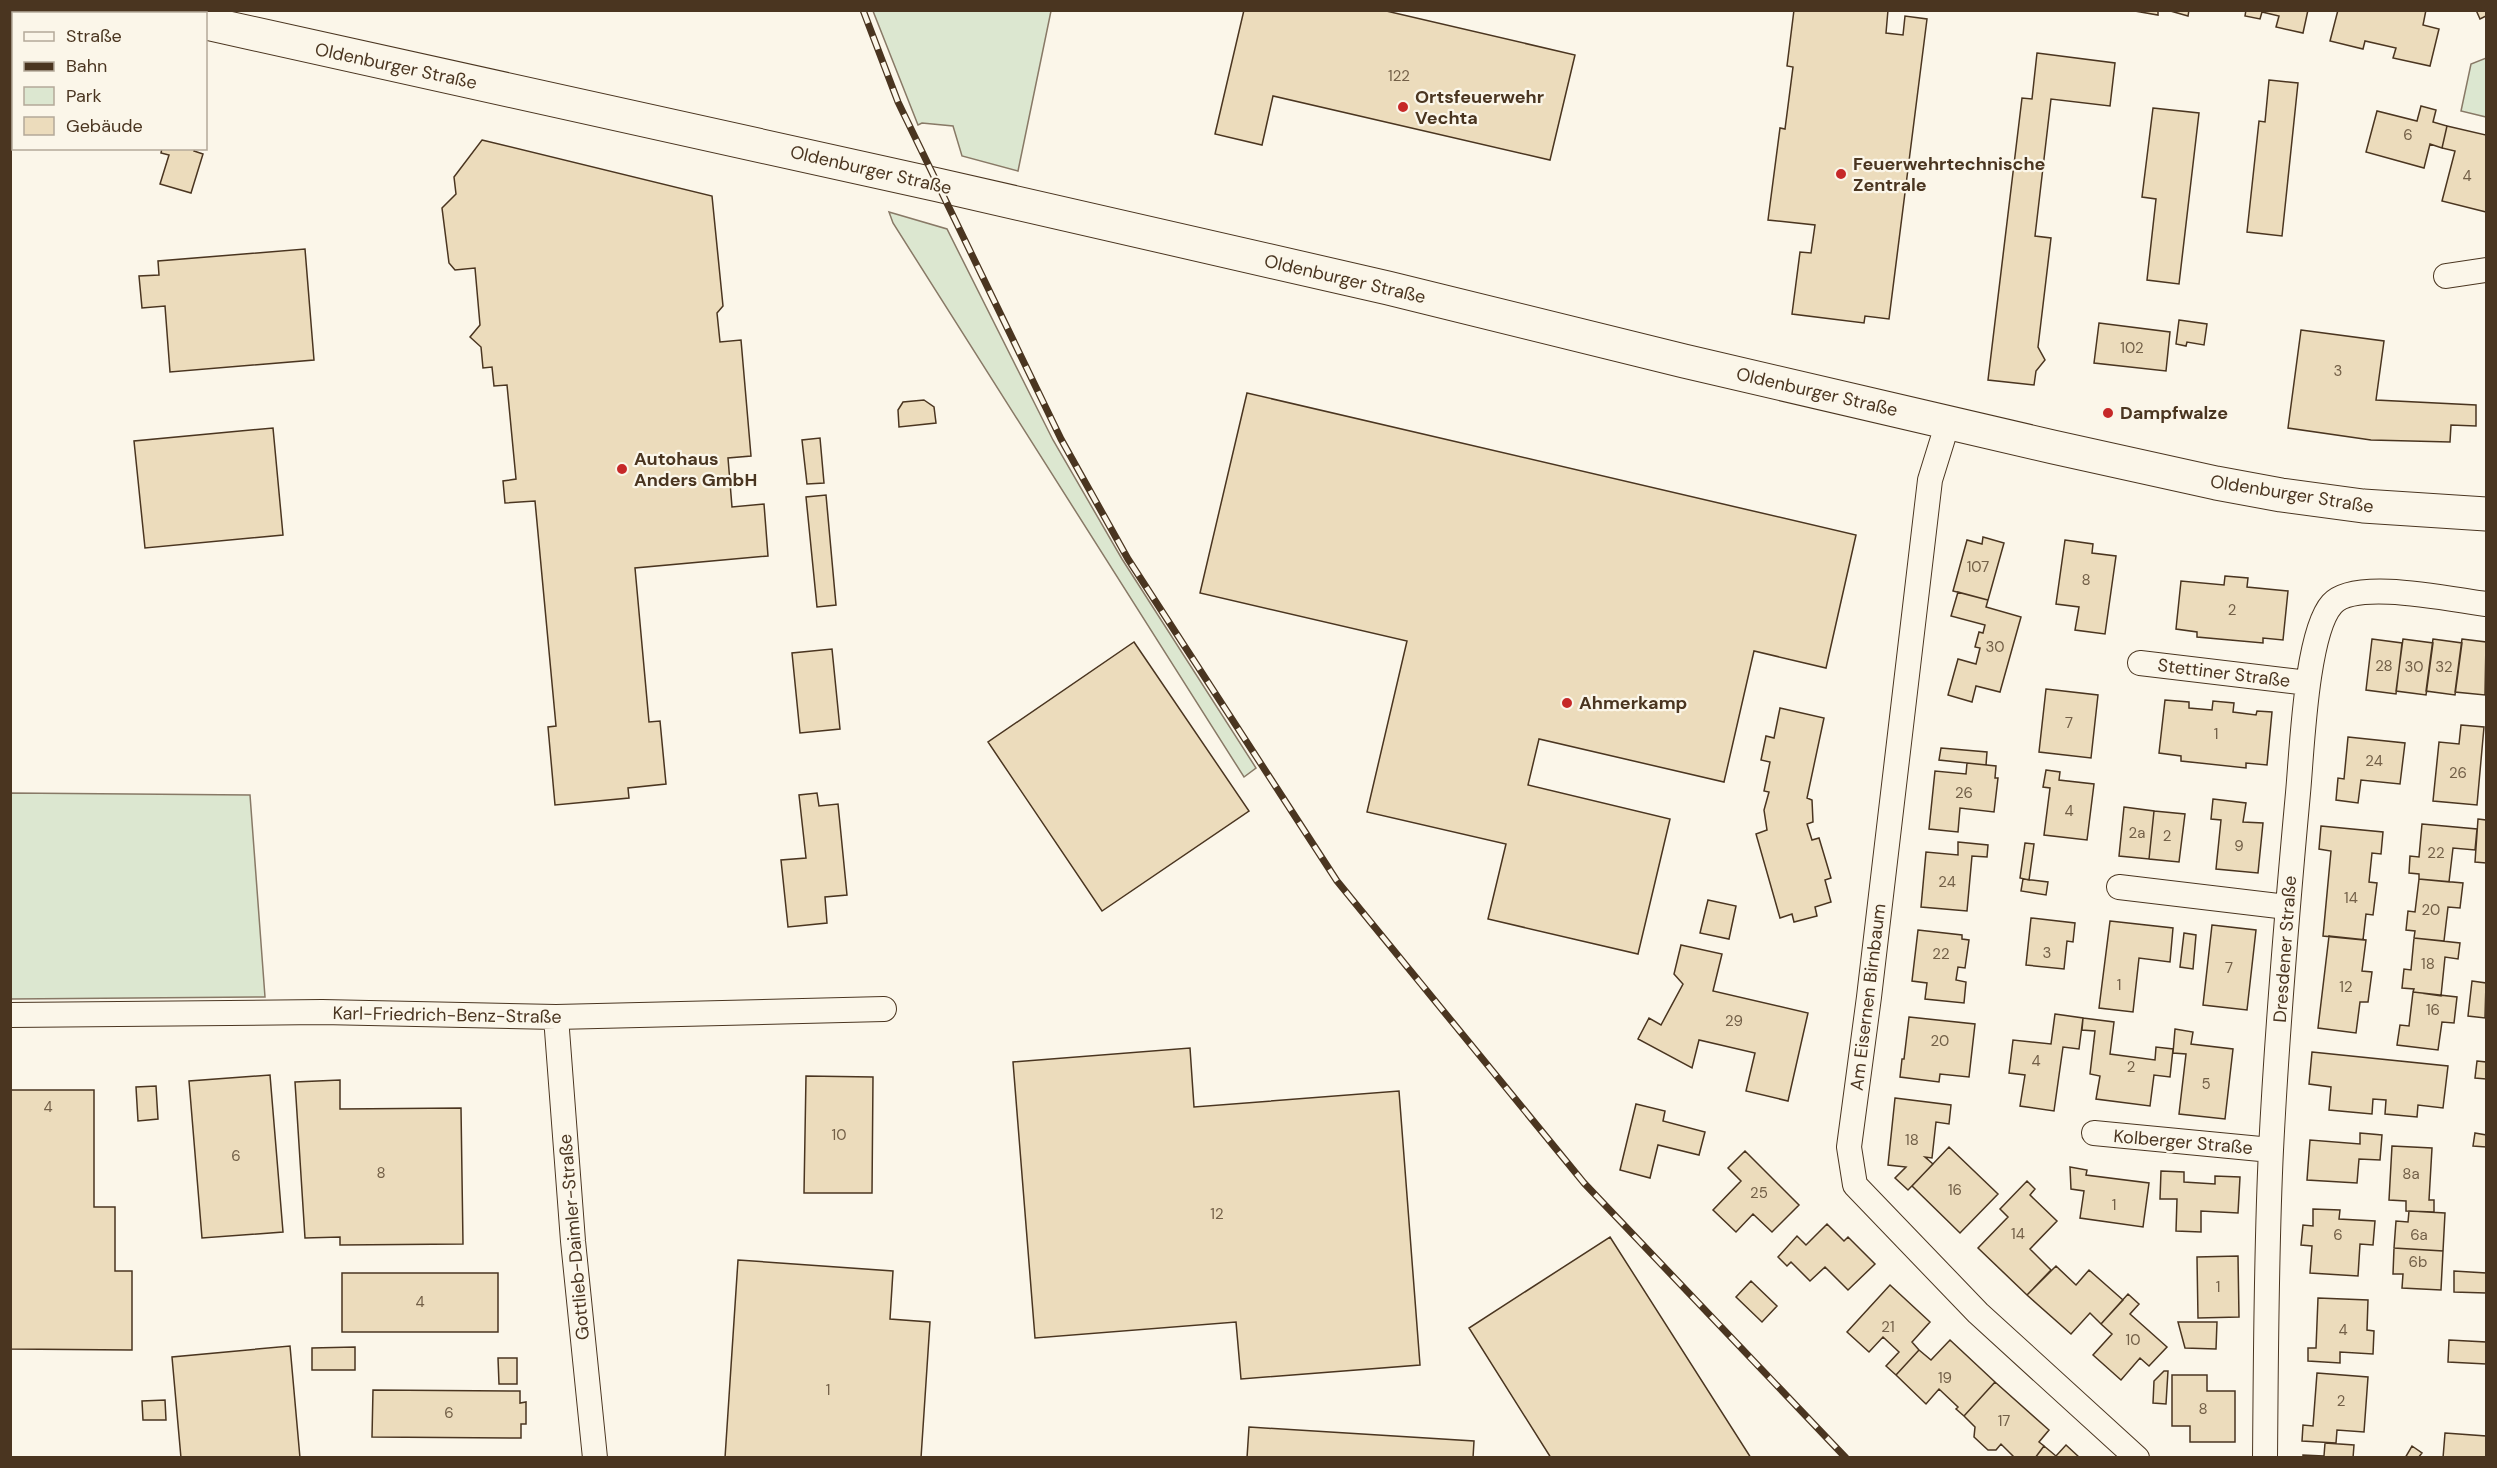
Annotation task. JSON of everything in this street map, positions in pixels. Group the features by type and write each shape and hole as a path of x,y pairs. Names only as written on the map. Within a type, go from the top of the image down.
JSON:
{"main road":[{"name":"Oldenburger Straße","path":"207,23 938,185 1388,288 1694,364 2053,447 2281,495 2363,506 2487,514"}],"street":[{"path":"2446,276 2487,270"},
{"name":"Am Eisernen Birnbaum","path":"1948,422 1930,480 1849,1147 1855,1185 1978,1313 2137,1458"},
{"name":"Dresdener Straße","path":"2265,1458 2271,1150 2287,907 2308,683 2319,625 2333,602 2349,593 2375,590 2487,604"},
{"name":"Stettiner Straße","path":"2140,663 2308,683"},
{"path":"2119,887 2287,907"},
{"name":"Karl-Friedrich-Benz-Straße","path":"10,1015 322,1012 556,1017 884,1009"},
{"name":"Gottlieb-Daimler-Straße","path":"556,1017 572,1229 594,1458"},
{"name":"Kolberger Straße","path":"2094,1133 2271,1150"}],"green space":[{"path":"873,11 1051,11 1018,171 962,156 953,126 922,123 918,125"},
{"path":"2486,58 2486,117 2461,111 2471,64"},
{"path":"889,212 947,229 1053,440 1122,559 1256,768 1244,777 893,223"},
{"path":"10,793 250,795 265,997 11,999"}],"building":[{"path":"1244,10 1382,10 1575,55 1550,160 1273,96 1262,145 1215,134"},
{"name":"Feuerwehrtechnische Zentrale","path":"1794,10 1888,10 1886,33 1903,35 1905,16 1927,19 1889,319 1865,316 1864,323 1792,314 1800,252 1811,253 1815,225 1768,220 1780,128 1785,129 1793,67 1787,66"},
{"path":"2129,10 2158,10 2158,15"},
{"path":"2167,10 2189,10 2188,16"},
{"path":"2246,10 2308,10 2303,33 2276,27 2279,16 2262,12 2260,19 2245,16"},
{"path":"2338,10 2426,10 2423,25 2439,29 2430,66 2393,58 2396,48 2365,41 2363,49 2330,41"},
{"path":"2476,10 2486,10 2486,16 2480,19"},
{"path":"2037,53 2115,63 2110,106 2051,99 2035,236 2051,238 2038,347 2045,360 2036,371 2034,385 1988,380 2022,98 2032,99"},
{"path":"2269,80 2298,83 2282,236 2247,232 2259,121 2265,122"},
{"path":"2421,106 2436,110 2433,122 2447,126 2442,148 2430,144 2424,168 2366,152 2377,111 2417,121"},
{"path":"2153,108 2199,113 2179,284 2147,280 2156,199 2142,197"},
{"path":"2447,126 2486,135 2486,212 2442,201 2455,151 2442,148"},
{"name":"Autohaus Anders GmbH","path":"482,140 712,196 723,306 717,313 720,342 741,340 751,456 728,458 732,507 764,504 768,556 635,568 649,722 660,721 666,784 628,788 629,798 555,805 548,727 556,726 535,501 505,503 503,481 516,479 507,385 494,386 492,367 483,368 481,347 470,337 480,325 475,268 455,270 449,263 442,208 456,194 454,177"},
{"path":"162,150 194,150 203,154 191,193 160,184 169,155 161,153"},
{"path":"305,249 314,360 170,372 165,306 142,308 139,276 159,275 158,261"},
{"path":"2179,320 2207,324 2204,345 2187,342 2186,346 2176,344"},
{"path":"2099,323 2170,332 2166,371 2094,363"},
{"path":"2301,330 2384,341 2376,400 2476,405 2476,426 2451,425 2450,442 2371,440 2288,428"},
{"name":"Ahmerkamp","path":"1247,393 1856,535 1826,668 1754,651 1724,782 1539,739 1528,785 1670,819 1638,954 1488,919 1506,844 1367,812 1407,641 1200,593"},
{"path":"924,400 934,407 936,423 899,427 898,410 903,402"},
{"path":"273,428 283,535 145,548 134,441"},
{"path":"820,438 824,483 807,484 802,440"},
{"path":"826,495 836,605 817,607 806,497"},
{"path":"1983,537 2004,543 1988,600 1953,591 1967,540 1982,544"},
{"path":"2065,540 2093,544 2092,553 2116,556 2105,634 2075,630 2079,607 2056,604"},
{"path":"2225,576 2248,578 2247,587 2288,591 2283,640 2263,638 2263,643 2197,637 2197,632 2176,629 2181,581 2224,585"},
{"path":"1958,592 1988,600 1986,607 2021,617 2000,692 1976,686 1972,702 1948,695 1958,659 1976,664 1980,648 1975,647 1979,632 1983,633 1985,625 1951,616"},
{"path":"2372,639 2402,643 2396,694 2366,690"},
{"path":"2403,639 2433,643 2426,695 2396,691"},
{"path":"2433,639 2462,643 2455,695 2426,691"},
{"path":"2462,639 2486,642 2485,695 2455,692"},
{"path":"1134,642 1249,811 1102,911 988,742"},
{"path":"832,649 840,729 800,733 792,653"},
{"path":"2046,689 2098,695 2091,758 2039,752"},
{"path":"2165,700 2189,702 2189,708 2212,710 2213,701 2234,703 2233,712 2256,715 2257,711 2272,712 2267,765 2246,763 2246,768 2181,761 2181,756 2159,753"},
{"path":"1780,708 1824,718 1807,798 1812,800 1813,822 1807,824 1812,840 1819,838 1831,878 1825,880 1831,902 1815,907 1817,916 1794,922 1792,914 1780,918 1756,834 1767,830 1764,810 1769,792 1764,791 1770,762 1761,760 1766,736 1774,738"},
{"path":"2461,725 2484,727 2477,805 2433,801 2439,742 2459,744"},
{"path":"2348,737 2405,743 2400,784 2361,780 2358,803 2336,800 2338,778 2344,779"},
{"path":"1941,748 1987,752 1986,765 1939,760"},
{"path":"1967,763 1996,766 1995,778 1998,778 1994,812 1960,808 1958,832 1929,829 1935,771 1966,774"},
{"path":"2046,770 2060,772 2059,780 2094,784 2087,840 2044,835 2050,788 2043,787"},
{"path":"817,793 819,806 838,804 847,895 825,897 827,923 788,927 781,860 806,858 799,795"},
{"path":"2213,799 2246,803 2243,822 2263,823 2258,873 2216,869 2221,820 2211,819"},
{"path":"2124,807 2154,811 2149,859 2119,856"},
{"path":"2154,811 2185,814 2179,862 2149,859"},
{"path":"2478,819 2486,820 2486,863 2475,862"},
{"path":"2422,824 2477,829 2475,850 2453,848 2449,882 2419,879 2419,874 2409,873 2410,856 2419,857"},
{"path":"2321,826 2383,832 2381,854 2372,853 2369,882 2377,883 2373,915 2366,914 2363,940 2323,936 2331,851 2319,849"},
{"path":"1958,842 1988,845 1987,857 1972,856 1967,911 1921,907 1926,852 1958,855"},
{"path":"2025,843 2034,844 2029,880 2020,878"},
{"path":"2023,879 2048,882 2046,895 2021,891"},
{"path":"2419,879 2463,883 2460,908 2448,907 2444,941 2414,938 2415,931 2406,930 2408,911 2415,912"},
{"path":"1708,900 1736,906 1729,939 1700,933"},
{"path":"2031,918 2075,923 2073,942 2067,941 2064,969 2026,965"},
{"path":"2110,921 2173,928 2170,962 2139,958 2133,1012 2099,1008"},
{"path":"2212,925 2256,930 2247,1010 2203,1005"},
{"path":"1918,930 1962,935 1962,939 1969,940 1965,968 1958,967 1956,980 1966,982 1964,1003 1925,999 1927,983 1912,981"},
{"path":"2184,933 2196,935 2193,969 2180,967"},
{"path":"2329,936 2366,940 2362,971 2372,972 2368,1002 2360,1002 2356,1033 2318,1028"},
{"path":"2414,938 2460,943 2458,959 2445,957 2441,996 2402,988 2404,969 2411,970"},
{"path":"1681,945 1722,954 1713,991 1808,1013 1788,1101 1746,1091 1755,1053 1699,1040 1692,1068 1638,1039 1649,1018 1661,1025 1683,984 1674,974"},
{"path":"2472,981 2486,983 2485,1018 2468,1016"},
{"path":"2413,992 2457,997 2454,1023 2442,1022 2438,1050 2397,1045 2400,1025 2409,1026"},
{"path":"2055,1014 2083,1018 2079,1049 2063,1047 2054,1111 2020,1106 2025,1075 2009,1073 2013,1040 2051,1044"},
{"path":"1909,1017 1975,1024 1969,1077 1940,1074 1939,1082 1900,1077"},
{"path":"2083,1018 2114,1022 2110,1054 2155,1060 2156,1047 2173,1049 2170,1077 2154,1075 2150,1106 2096,1099 2100,1076 2090,1074 2095,1031 2082,1030"},
{"path":"2175,1029 2193,1032 2191,1044 2233,1049 2225,1119 2179,1114 2186,1054 2173,1053"},
{"path":"1190,1048 1194,1107 1399,1091 1420,1365 1241,1379 1236,1322 1035,1338 1013,1062"},
{"path":"2312,1052 2448,1066 2443,1108 2418,1105 2417,1117 2385,1114 2386,1100 2373,1099 2372,1114 2329,1110 2331,1087 2309,1084"},
{"path":"2477,1061 2486,1062 2486,1079 2475,1078"},
{"path":"270,1075 283,1232 202,1238 189,1081"},
{"path":"806,1076 873,1077 872,1193 804,1193"},
{"path":"340,1080 340,1109 461,1108 463,1244 340,1245 340,1237 305,1238 295,1082"},
{"path":"156,1086 158,1119 138,1121 136,1087"},
{"path":"10,1090 94,1090 94,1207 115,1207 115,1271 132,1271 132,1350 10,1349"},
{"path":"1895,1098 1951,1105 1949,1124 1936,1122 1932,1158 1925,1157 1933,1164 1908,1190 1895,1178 1906,1167 1888,1165"},
{"path":"1636,1104 1665,1111 1663,1121 1705,1132 1699,1155 1658,1145 1650,1178 1620,1170"},
{"path":"2360,1133 2382,1135 2380,1160 2359,1159 2357,1183 2307,1180 2310,1140 2360,1144"},
{"path":"2475,1133 2486,1135 2486,1147 2473,1146"},
{"path":"2392,1146 2432,1148 2429,1200 2434,1200 2434,1212 2406,1211 2406,1201 2389,1200"},
{"path":"1949,1147 1998,1194 1960,1233 1912,1186"},
{"path":"1745,1151 1799,1205 1772,1232 1753,1214 1736,1232 1713,1210 1741,1181 1728,1168"},
{"path":"2070,1167 2087,1170 2086,1175 2149,1183 2143,1227 2080,1218 2084,1191 2071,1189"},
{"path":"2161,1171 2184,1172 2184,1182 2215,1184 2215,1176 2240,1177 2238,1213 2201,1211 2201,1232 2176,1231 2177,1199 2160,1199"},
{"path":"2027,1181 2035,1189 2030,1195 2057,1221 2030,1249 2051,1270 2027,1295 1978,1248 2008,1217 2000,1209"},
{"path":"2313,1209 2340,1210 2339,1219 2375,1221 2373,1245 2360,1244 2358,1276 2310,1273 2312,1246 2301,1245 2303,1225 2313,1226"},
{"path":"2409,1211 2445,1213 2443,1251 2394,1248 2396,1221 2408,1222"},
{"path":"1827,1224 1844,1241 1848,1237 1875,1264 1848,1290 1825,1267 1810,1281 1791,1262 1787,1266 1778,1257 1797,1236 1806,1245"},
{"path":"1610,1237 1751,1458 1551,1458 1469,1328"},
{"path":"2394,1248 2443,1251 2441,1290 2402,1288 2403,1274 2393,1274"},
{"path":"2238,1256 2239,1317 2198,1318 2197,1257"},
{"path":"738,1260 893,1271 890,1319 930,1322 921,1458 725,1458"},
{"path":"2056,1266 2076,1285 2089,1270 2123,1300 2101,1324 2090,1313 2071,1334 2027,1295"},
{"path":"2454,1271 2486,1273 2486,1293 2454,1292"},
{"path":"342,1273 498,1273 498,1332 342,1332"},
{"path":"1751,1281 1777,1306 1762,1322 1736,1297"},
{"path":"1890,1285 1930,1322 1912,1342 1919,1350 1896,1375 1886,1366 1899,1352 1883,1337 1869,1352 1847,1332"},
{"path":"2128,1294 2139,1304 2130,1314 2167,1347 2149,1366 2140,1358 2121,1380 2093,1355 2112,1334 2101,1324"},
{"path":"2318,1298 2368,1300 2367,1330 2374,1331 2373,1354 2340,1352 2340,1363 2308,1361 2308,1348 2316,1348"},
{"path":"2178,1322 2217,1322 2216,1349 2185,1348"},
{"path":"1950,1340 1995,1382 1964,1416 1939,1389 1926,1404 1896,1375 1919,1350 1931,1360"},
{"path":"2449,1340 2486,1342 2486,1364 2448,1362"},
{"path":"290,1346 300,1458 181,1458 172,1357"},
{"path":"355,1347 355,1370 312,1370 312,1348"},
{"path":"498,1358 517,1358 517,1384 499,1384"},
{"path":"2164,1371 2168,1371 2166,1404 2153,1403 2154,1381"},
{"path":"2317,1373 2368,1377 2364,1432 2337,1430 2336,1443 2302,1441 2303,1425 2313,1426"},
{"path":"2172,1375 2207,1375 2207,1391 2235,1391 2235,1442 2190,1442 2190,1426 2172,1426"},
{"path":"1995,1382 2049,1430 2039,1442 2044,1446 2035,1458 2015,1458 2001,1444 1996,1450 1988,1450 1974,1437 1975,1427 1964,1416"},
{"path":"373,1390 520,1391 520,1403 526,1402 526,1424 521,1424 521,1438 372,1437"},
{"path":"165,1400 166,1420 143,1420 142,1401"},
{"path":"1249,1427 1474,1441 1473,1458 1247,1458"},
{"path":"2445,1433 2486,1436 2486,1458 2443,1458"},
{"path":"2325,1443 2354,1445 2353,1458 2303,1458 2303,1455 2324,1456"},
{"path":"2066,1445 2080,1458 2035,1458 2044,1446 2056,1456"},
{"path":"2412,1446 2422,1453 2418,1458 2405,1458"}],"railway":[{"path":"863,10 898,102 1061,439 1128,559 1337,881 1584,1183 1846,1458"}],"place":[{"name":"Ortsfeuerwehr Vechta","path":"1403,107"},
{"name":"Feuerwehrtechnische Zentrale","path":"1841,174"},
{"name":"Dampfwalze","path":"2108,413"},
{"name":"Autohaus Anders GmbH","path":"622,469"},
{"name":"Ahmerkamp","path":"1567,703"}]}
